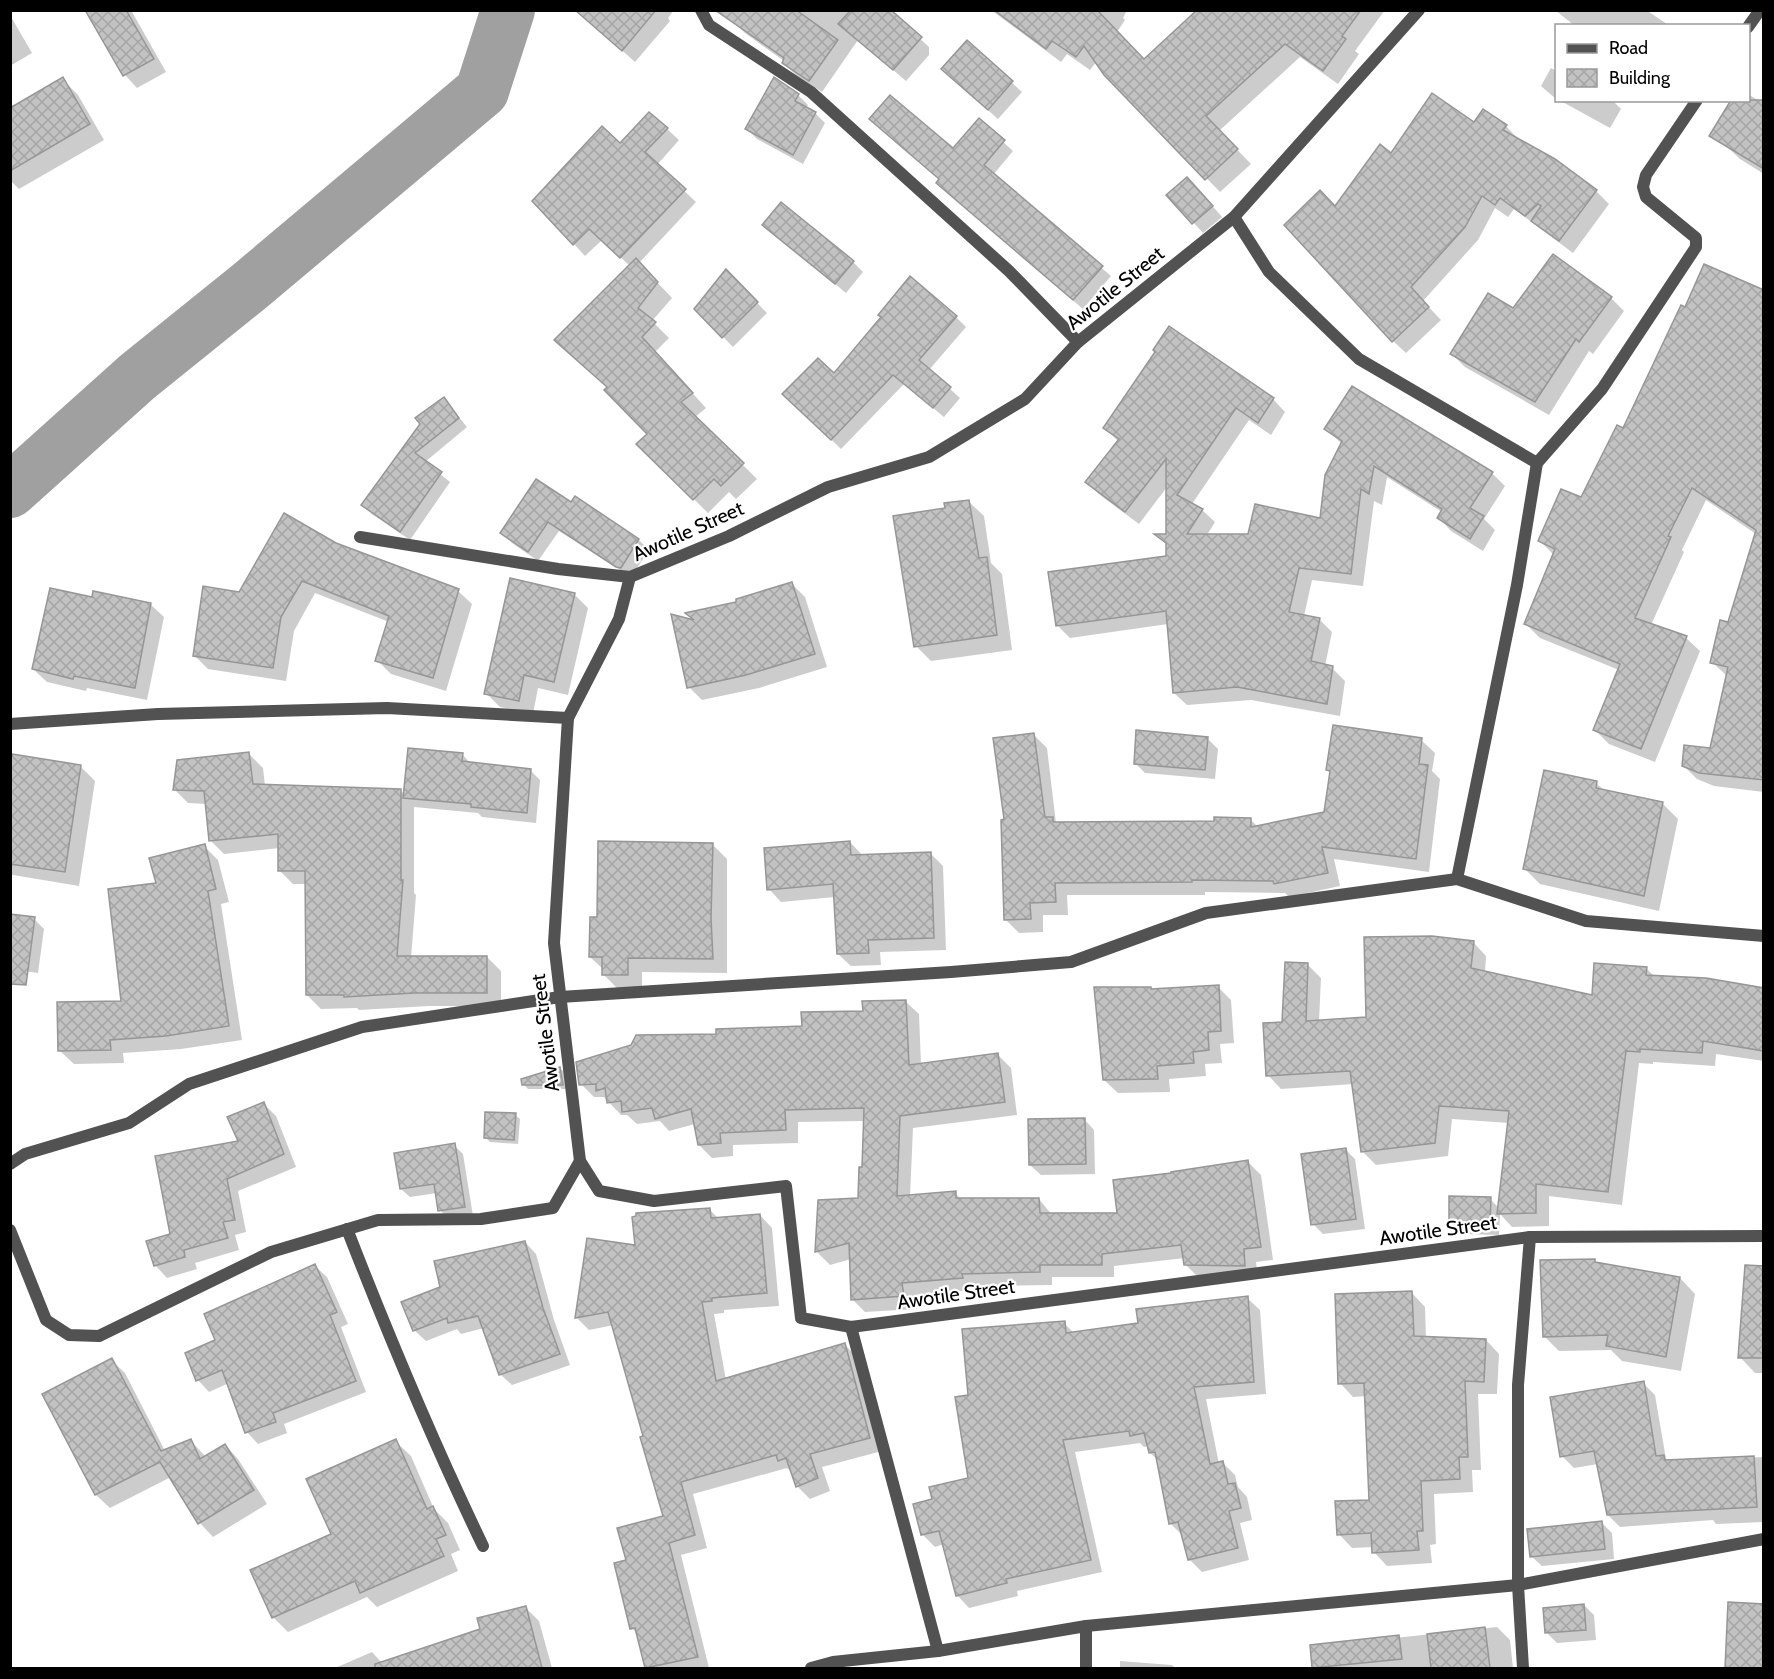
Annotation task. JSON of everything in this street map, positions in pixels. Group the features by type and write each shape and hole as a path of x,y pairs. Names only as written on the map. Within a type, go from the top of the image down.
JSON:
{"street":[{"path":"701,10 709,25 811,93 1009,271 1078,342"},
{"name":"Awotile Street","path":"1419,10 1234,217 1078,342 1025,399 929,457 828,487 729,536 630,577 619,619 568,718 554,943 580,1161 599,1191 654,1201 786,1186 801,1318 851,1328 1530,1238 1764,1236"},
{"path":"1750,25 1760,10"},
{"path":"1457,879 1517,585 1537,463 1602,389 1696,247 1696,238 1646,197 1643,187 1646,174 1696,102"},
{"path":"1234,217 1269,272 1359,359 1537,463"},
{"path":"360,537 630,577"},
{"path":"10,724 158,714 387,708 568,718"},
{"path":"10,1164 25,1154 129,1123 189,1084 362,1028 560,997 1071,962 1206,913 1457,879 1586,921 1764,936"},
{"path":"10,1230 46,1320 69,1335 99,1336 271,1252 378,1220 481,1219 553,1208 580,1161"},
{"path":"347,1229 395,1352 440,1457 483,1546"},
{"path":"1523,1668 1518,1585 1518,1385 1530,1238"},
{"path":"851,1328 938,1651"},
{"path":"811,1668 833,1662 938,1651 1086,1626 1518,1585 1764,1539"},
{"path":"1086,1626 1086,1668"}],"building":[{"path":"85,10 126,10 154,59 123,76"},
{"path":"575,10 656,10 622,51"},
{"path":"715,10 796,10 838,40 809,81 782,63 784,58"},
{"path":"851,10 891,10 922,37 893,70 838,24"},
{"path":"994,10 1097,10 1144,59 1197,10 1361,10 1342,36 1346,39 1323,71 1285,44 1206,116 1238,149 1205,180 1104,75 1084,46 1076,57 1052,41 1046,49"},
{"path":"967,40 1013,81 988,110 941,69"},
{"path":"63,77 90,124 10,171 10,108"},
{"path":"774,77 799,94 795,101 816,112 793,155 745,129"},
{"path":"1432,93 1474,122 1483,109 1507,125 1503,130 1555,159 1597,190 1559,241 1531,221 1541,206 1538,204 1525,216 1500,198 1495,205 1482,196 1465,227 1411,287 1429,307 1392,342 1284,225 1320,190 1335,206 1380,144 1391,153"},
{"path":"890,95 953,148 979,118 1005,140 984,165 1103,266 1073,300 936,183 939,179 869,119"},
{"path":"1764,100 1764,169 1709,136 1730,102"},
{"path":"649,112 668,128 645,152 686,189 620,258 589,229 573,245 532,201 602,126 620,143"},
{"path":"1187,177 1213,206 1192,224 1166,195"},
{"path":"781,202 854,261 835,284 762,225"},
{"path":"1553,254 1612,297 1579,342 1576,339 1535,402 1450,354 1488,293 1513,308"},
{"path":"636,258 658,282 638,308 656,322 642,337 693,393 681,402 744,463 721,486 714,479 693,500 636,444 647,434 604,390 607,387 554,340"},
{"path":"1704,264 1764,290 1764,780 1699,773 1682,766 1684,745 1710,748 1728,667 1710,663 1720,620 1728,622 1756,530 1692,488 1668,536 1671,537 1635,618 1687,636 1641,749 1593,730 1620,664 1524,624 1555,549 1538,541 1561,489 1581,497 1617,425 1623,428 1681,305 1685,307"},
{"path":"726,269 758,302 722,338 694,309"},
{"path":"910,276 957,316 919,360 951,387 933,408 893,375 831,440 782,394 818,358 834,373 881,317 878,315"},
{"path":"1169,326 1274,398 1258,423 1236,408 1177,495 1203,509 1187,534 1248,534 1255,504 1320,518 1325,475 1342,441 1324,429 1352,386 1493,472 1470,508 1484,516 1470,539 1437,518 1442,509 1374,466 1369,494 1361,489 1351,574 1299,568 1289,612 1320,618 1311,661 1333,666 1327,704 1237,687 1173,693 1166,611 1056,626 1048,572 1166,556 1166,543 1154,534 1166,534 1166,459 1125,512 1085,482 1119,439 1103,428 1155,352 1153,350"},
{"path":"444,397 459,418 415,453 442,472 400,532 361,505 420,424 415,418"},
{"path":"536,479 571,502 575,496 639,539 621,568 616,567 548,522 528,552 500,533"},
{"path":"969,500 979,558 987,557 997,635 914,647 893,516 945,508 944,503"},
{"path":"284,513 336,543 459,589 433,678 375,661 389,616 302,581 281,617 273,668 193,656 203,586 239,592"},
{"path":"510,578 575,593 554,682 524,675 519,701 484,694"},
{"path":"792,582 815,654 746,675 687,688 671,614 694,620 685,613 736,602 736,599"},
{"path":"50,588 92,597 93,591 151,603 135,688 74,676 73,679 32,669"},
{"path":"1333,725 1422,738 1419,764 1428,765 1416,859 1322,847 1328,873 1274,884 1273,881 1192,880 1192,882 1055,883 1056,902 1030,903 1031,919 1004,920 1001,820 1004,819 993,738 1034,733 1045,817 1053,817 1053,822 1214,821 1214,817 1251,818 1251,827 1324,812 1330,771 1326,770"},
{"path":"1136,730 1208,737 1205,770 1134,764"},
{"path":"408,748 463,753 462,761 531,769 527,813 471,807 471,804 403,798"},
{"path":"249,752 253,784 401,789 401,880 403,880 397,956 487,956 487,993 414,993 344,997 344,995 306,995 305,871 278,871 278,834 209,841 204,791 173,790 177,760"},
{"path":"12,754 81,765 65,872 10,864"},
{"path":"1544,770 1597,781 1596,788 1663,802 1644,896 1523,869"},
{"path":"598,841 713,843 711,918 713,959 628,958 628,975 602,975 602,957 589,957 590,917 597,917"},
{"path":"850,841 851,855 931,852 934,938 868,940 869,953 837,954 833,884 767,890 764,848"},
{"path":"205,844 216,889 208,891 229,1026 166,1036 110,1040 111,1050 58,1051 57,1002 121,1001 108,889 156,883 149,858"},
{"path":"10,914 35,917 26,985 10,984"},
{"path":"1432,936 1474,941 1471,968 1592,995 1594,963 1647,967 1646,975 1706,978 1764,988 1764,1051 1703,1041 1702,1053 1640,1049 1640,1052 1626,1051 1608,1192 1536,1184 1536,1213 1497,1214 1509,1111 1439,1106 1435,1143 1361,1152 1350,1071 1266,1076 1263,1023 1282,1022 1285,962 1308,963 1306,1021 1366,1017 1364,937"},
{"path":"1219,985 1221,1031 1208,1032 1209,1050 1193,1052 1194,1063 1157,1066 1158,1079 1103,1080 1094,987 1151,987 1151,989"},
{"path":"906,1000 909,1065 998,1053 1005,1102 900,1116 897,1196 956,1191 956,1198 1039,1198 1040,1213 1117,1213 1113,1180 1248,1160 1261,1247 1244,1249 1245,1266 1184,1265 1181,1245 1102,1254 1102,1265 1040,1265 1040,1272 962,1274 963,1278 902,1283 904,1296 851,1300 849,1243 815,1252 818,1200 858,1198 859,1167 862,1167 864,1108 785,1110 786,1130 720,1133 721,1143 698,1145 691,1109 655,1119 652,1108 622,1112 621,1101 607,1103 605,1088 596,1091 596,1084 579,1085 576,1062 631,1045 636,1035 716,1034 716,1029 802,1026 801,1012 863,1011 862,1001"},
{"path":"560,1067 563,1085 522,1085 521,1079"},
{"path":"264,1102 284,1154 227,1179 235,1220 223,1222 228,1238 184,1250 185,1257 154,1266 146,1241 170,1234 155,1156 238,1141 227,1117"},
{"path":"485,1112 516,1113 514,1140 484,1138"},
{"path":"1085,1118 1086,1164 1029,1165 1028,1119"},
{"path":"455,1143 465,1207 438,1211 434,1184 400,1189 394,1153"},
{"path":"1346,1148 1356,1219 1311,1225 1301,1154"},
{"path":"1449,1196 1491,1197 1490,1225 1449,1225"},
{"path":"710,1208 711,1218 760,1214 767,1293 712,1298 712,1301 702,1302 716,1381 845,1343 870,1438 810,1454 818,1478 796,1487 786,1458 778,1461 776,1455 681,1482 695,1535 669,1543 698,1657 645,1668 635,1628 630,1629 614,1563 626,1560 617,1528 663,1516 608,1312 575,1318 587,1238 635,1245 632,1217 636,1216 636,1213"},
{"path":"525,1241 543,1308 560,1354 499,1375 478,1316 448,1323 447,1318 413,1331 401,1302 440,1287 434,1261"},
{"path":"1595,1259 1595,1262 1680,1277 1666,1357 1606,1346 1608,1335 1543,1337 1540,1260"},
{"path":"315,1264 337,1312 330,1315 356,1381 273,1413 276,1422 245,1433 222,1370 196,1381 185,1353 215,1340 204,1314"},
{"path":"1745,1265 1764,1266 1764,1358 1738,1358"},
{"path":"1412,1291 1414,1336 1486,1339 1484,1382 1465,1381 1468,1457 1459,1457 1460,1479 1421,1481 1423,1531 1417,1531 1419,1550 1372,1553 1371,1533 1337,1535 1335,1501 1369,1500 1364,1383 1338,1384 1335,1294"},
{"path":"1248,1296 1254,1382 1194,1387 1210,1464 1223,1461 1228,1484 1235,1483 1241,1508 1229,1511 1238,1548 1188,1560 1178,1522 1169,1524 1155,1452 1149,1453 1144,1433 1130,1436 1129,1431 1063,1440 1091,1560 1006,1579 1007,1583 956,1596 939,1531 921,1535 913,1504 932,1499 929,1487 968,1478 955,1397 968,1395 962,1329 1065,1321 1066,1333 1138,1323 1136,1309"},
{"path":"112,1358 161,1451 191,1439 200,1459 225,1444 254,1490 198,1524 160,1462 95,1495 42,1394"},
{"path":"1644,1381 1656,1456 1664,1455 1665,1460 1754,1456 1757,1507 1607,1515 1594,1451 1560,1457 1550,1397"},
{"path":"396,1439 427,1509 433,1506 446,1535 436,1539 444,1556 360,1593 355,1581 272,1618 250,1570 331,1534 306,1479"},
{"path":"1602,1521 1605,1549 1530,1557 1527,1529"},
{"path":"1728,1602 1764,1604 1764,1668 1725,1668"},
{"path":"1584,1604 1586,1630 1545,1633 1543,1608"},
{"path":"526,1606 542,1668 375,1668 375,1664 480,1629 477,1618"},
{"path":"1485,1627 1490,1668 1431,1668 1427,1634"},
{"path":"1399,1635 1402,1659 1312,1668 1310,1645"}],"waterway":[{"path":"10,491 137,377 250,286 482,91 508,10"}]}
